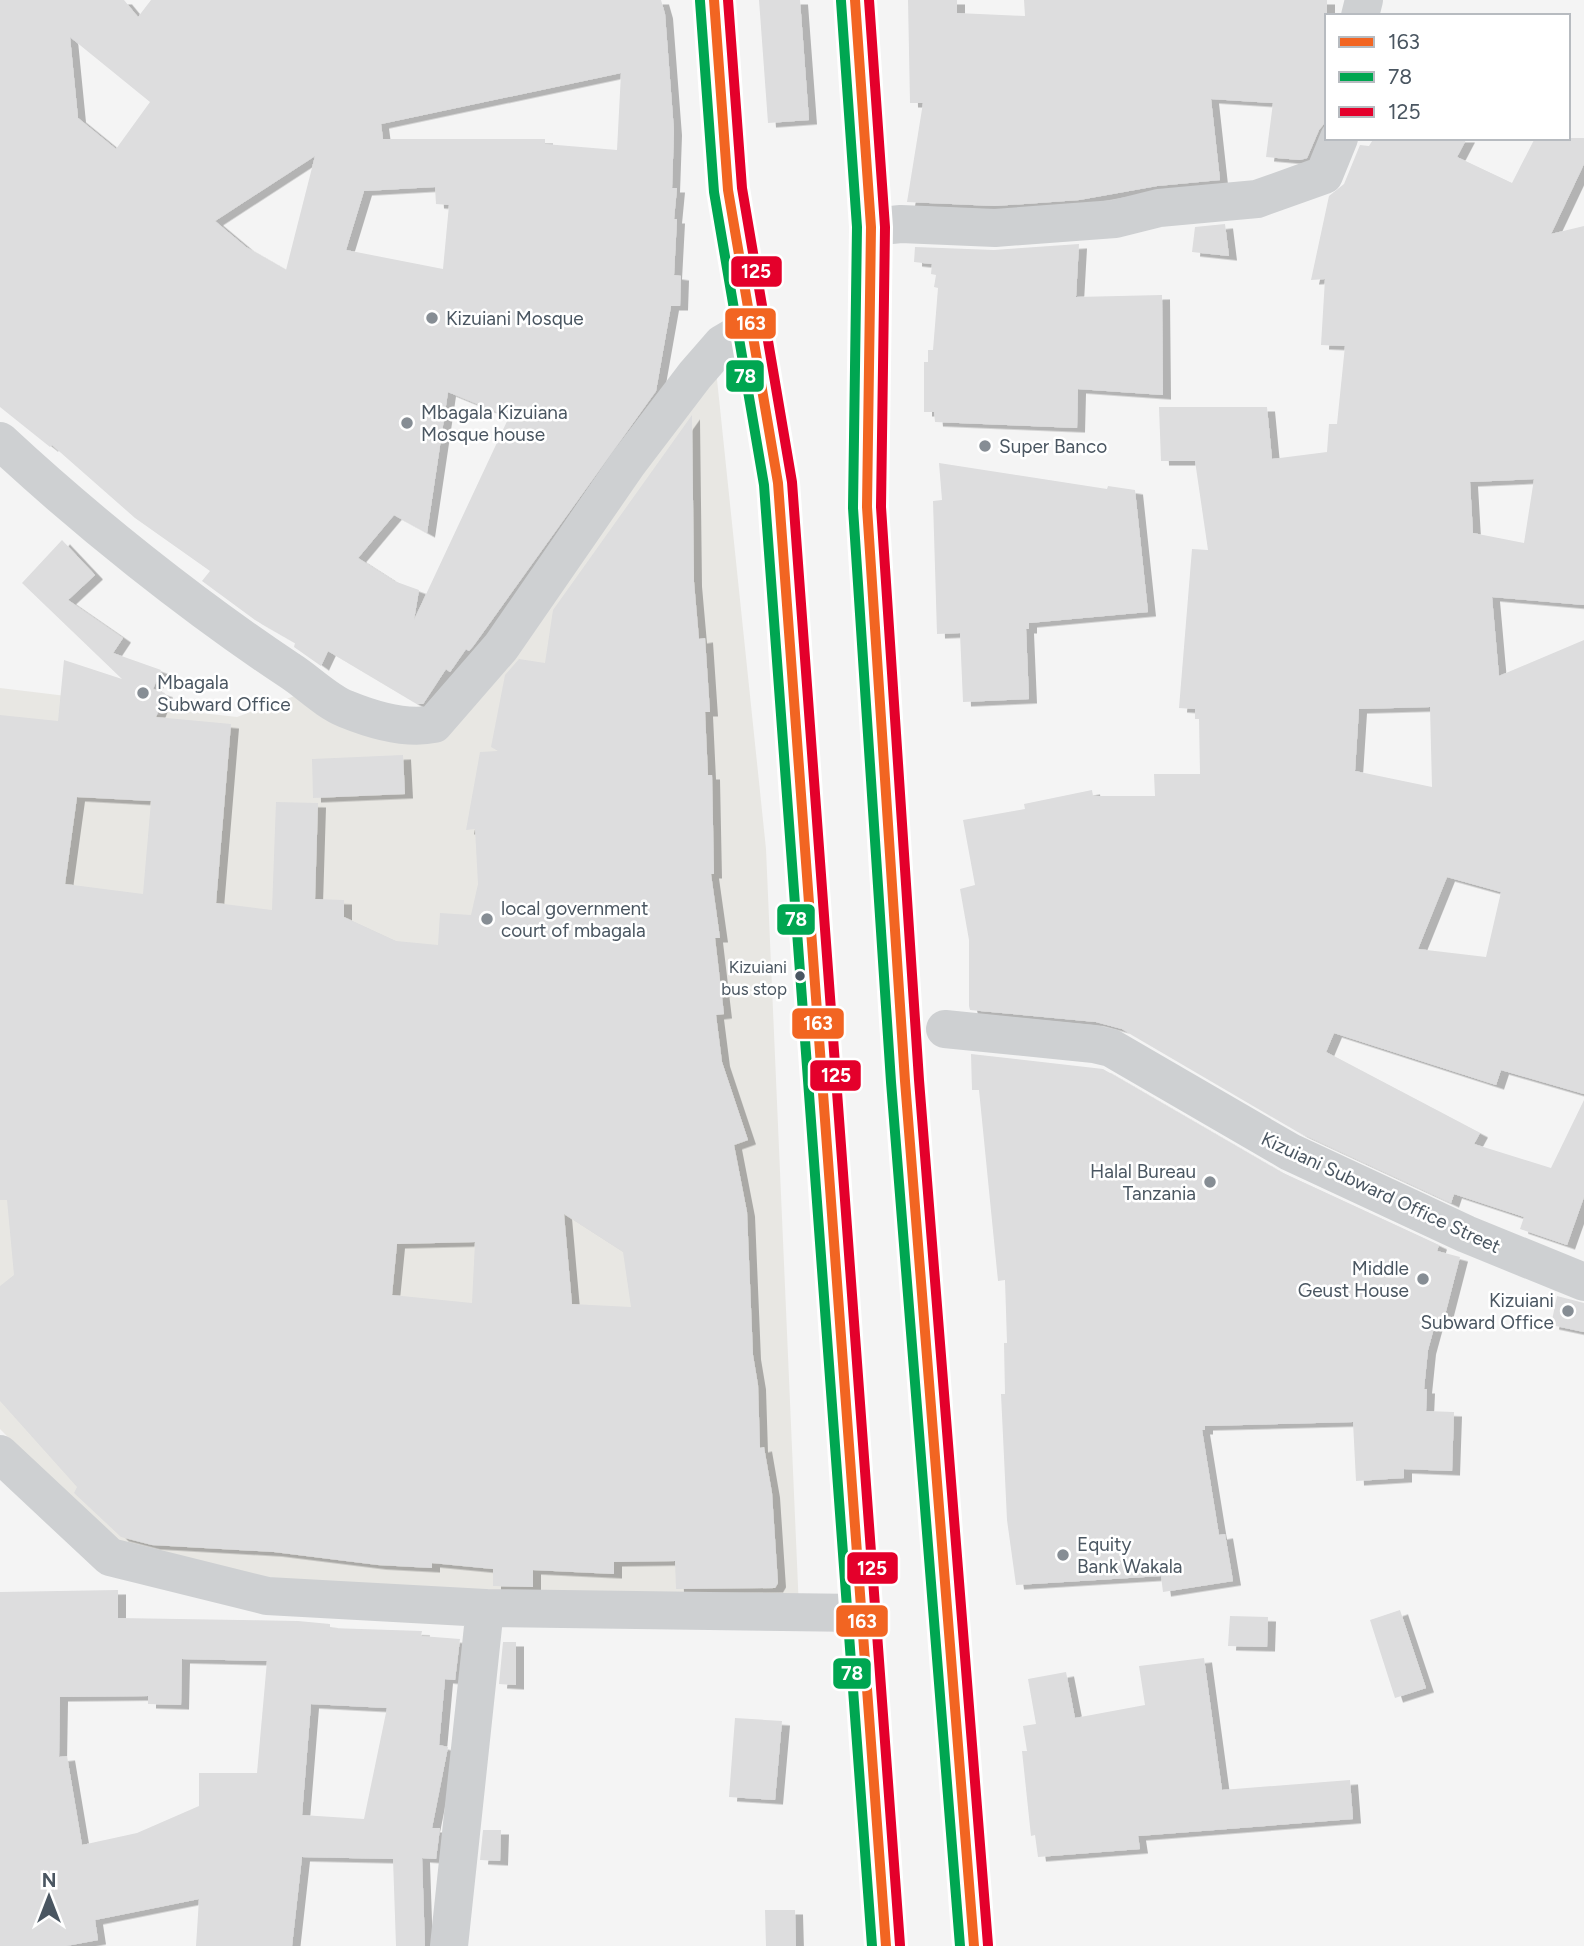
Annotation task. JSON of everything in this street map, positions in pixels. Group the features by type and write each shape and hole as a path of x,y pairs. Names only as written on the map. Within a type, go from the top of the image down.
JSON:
{"highway":[{"path":"714,0 728,190 778,483 886,1946"},
{"path":"855,0 871,227 867,507 905,1081 974,1946"}],"street":[{"path":"871,227 901,224 995,228 1115,219 1159,208 1257,199 1325,175 1338,140"},
{"path":"0,441 109,535 265,654 344,709 391,723 419,727 434,724 501,647 628,463 695,375 722,344 751,327"},
{"name":"Kizuiani Subward Office Street","path":"945,1029 1111,1048 1290,1153 1466,1234 1584,1282"},
{"path":"0,1454 110,1557 267,1596 485,1608 860,1613"},
{"path":"449,1946 485,1608"}],"shaded area":[{"path":"713,341 766,849 799,1609 408,1596 130,1560 0,1429 0,688 83,698 148,718 174,710 237,717 311,690 446,738 627,448"}],"building":[{"path":"0,0 124,0 138,17 151,0 661,0 665,14 674,131 672,188 677,188 674,275 681,276 680,306 671,306 656,391 474,645 469,651 466,649 450,672 446,669 423,704 417,704 328,651 321,666 294,647 295,643 255,620 202,581 210,571 135,518 52,445 50,447 0,407","holes":["70,37 150,102 116,149 78,118","621,73 617,150 545,144 545,139 383,139 381,124","315,156 286,270 246,247 215,221","435,187 436,204 449,205 443,269 346,250 364,191","448,392 509,417 414,620 419,590 394,581 358,558 394,515 427,533"]},
{"path":"759,0 800,0 809,120 768,123"},
{"path":"908,0 957,0 957,13 1025,16 1024,0 1327,0 1325,122 1307,158 1300,160 1266,157 1273,103 1211,99 1220,180 1157,186 1079,200 995,206 907,202 923,103 910,103"},
{"path":"1584,138 1584,164 1551,234 1584,226 1584,605 1492,597 1499,676 1584,640 1584,1094 1501,1070 1496,1085 1334,1033 1326,1052 1480,1133 1474,1144 1551,1168 1584,1100 1584,1197 1567,1245 1520,1229 1524,1217 1454,1194 1451,1203 1300,1133 1122,1029 1096,1022 970,1010 969,1006 969,940 960,889 975,885 963,820 1025,809 1024,804 1092,790 1093,796 1155,796 1154,774 1200,774 1199,719 1195,719 1195,709 1179,708 1192,549 1208,550 1195,461 1161,461 1159,407 1267,407 1272,459 1327,452 1329,424 1337,424 1345,346 1321,345 1325,279 1311,280 1329,196 1344,184 1360,145 1369,146 1373,140 1466,140 1457,157 1512,183 1534,140","holes":["1534,479 1524,543 1473,533 1470,482","1430,707 1432,787 1355,771 1359,709","1447,877 1501,892 1486,957 1418,949"]},
{"path":"1225,224 1229,256 1192,252 1195,227"},
{"path":"1079,244 1076,297 1162,295 1163,395 1078,389 1077,428 935,422 934,412 924,412 924,362 928,362 928,350 933,350 938,288 934,287 936,275 931,274 932,264 914,262 915,247 994,250"},
{"path":"692,415 694,582 699,639 705,638 710,712 705,712 708,775 712,775 714,874 711,874 720,938 715,938 724,1014 716,1015 722,1062 748,1140 734,1145 747,1212 760,1448 764,1447 772,1493 778,1583 775,1588 676,1589 675,1561 614,1562 614,1574 533,1570 533,1587 493,1586 493,1569 432,1563 432,1568 378,1565 274,1552 152,1545 121,1537 74,1493 77,1487 0,1401 0,1286 14,1275 7,1200 0,1200 0,715 58,721 64,660 122,679 22,583 62,540 95,575 68,600 123,638 113,653 161,670 153,689 165,693 156,717 231,724 216,903 272,910 276,802 318,803 315,899 344,900 344,917 396,941 438,945 440,913 471,915 478,884 475,829 466,830 480,752 498,751 491,747 505,675 519,659 545,663 553,610","holes":["77,797 151,801 143,894 65,884","564,1214 623,1252 631,1307 572,1304","475,1242 472,1303 392,1295 397,1244"]},
{"path":"939,463 1107,489 1108,486 1135,490 1148,612 1029,623 1029,629 1026,629 1029,699 963,702 960,633 937,634 933,501 942,500"},
{"path":"403,755 405,794 313,798 312,759"},
{"path":"971,1054 1103,1069 1279,1171 1439,1245 1437,1251 1460,1257 1444,1319 1437,1317 1428,1350 1424,1389 1427,1389 1426,1411 1454,1412 1452,1471 1404,1469 1404,1478 1356,1481 1353,1422 1205,1426 1205,1430 1202,1430 1219,1535 1225,1534 1233,1581 1163,1592 1161,1576 1016,1585 1007,1520 1001,1394 1005,1394 1004,1343 1007,1343 1005,1280 998,1281 979,1090 972,1090"},
{"path":"1557,1296 1584,1303 1584,1332 1551,1325"},
{"path":"118,1590 118,1618 298,1621 330,1624 330,1628 422,1631 421,1636 460,1639 455,1680 445,1679 439,1745 448,1747 432,1828 440,1828 436,1859 422,1858 425,1946 396,1946 393,1859 302,1857 292,1946 196,1946 199,1899 95,1920 98,1940 66,1946 0,1946 0,1592","holes":["182,1659 267,1661 257,1773 199,1773 199,1806 137,1833 82,1845 67,1756 59,1757 60,1697 148,1696 148,1704 181,1705","311,1704 387,1708 364,1819 302,1815"]},
{"path":"1400,1610 1426,1688 1395,1698 1370,1620"},
{"path":"1230,1616 1268,1617 1267,1647 1228,1646"},
{"path":"503,1642 516,1642 516,1685 499,1684"},
{"path":"1204,1658 1222,1790 1350,1780 1353,1819 1138,1836 1140,1849 1038,1857 1035,1835 1031,1836 1022,1751 1027,1751 1023,1726 1036,1724 1028,1679 1066,1672 1075,1718 1145,1705 1139,1666"},
{"path":"735,1718 782,1721 775,1800 729,1797"},
{"path":"483,1830 501,1830 500,1861 480,1860"},
{"path":"765,1910 795,1910 796,1946 766,1946"}],"transit line":[{"name":"163","path":"714,0 728,190 778,483 886,1946"},
{"name":"125","path":"728,0 742,188 792,482 900,1945"},
{"name":"163","path":"855,0 871,227 867,507 905,1081 974,1946"},
{"name":"125","path":"869,0 885,227 881,507 919,1080 988,1945"},
{"name":"78","path":"700,1 714,192 764,485 872,1946"},
{"name":"78","path":"841,1 857,227 853,508 891,1082 960,1946"}],"place":[{"name":"Kizuiani Mosque","path":"432,318"},
{"name":"Mbagala Kizuiana Mosque house","path":"407,423"},
{"name":"Super Banco","path":"985,446"},
{"name":"Mbagala Subward Office","path":"143,693"},
{"name":"local government court of mbagala","path":"487,919"},
{"name":"Kizuiani bus stop","path":"800,976"},
{"name":"Halal Bureau Tanzania","path":"1210,1182"},
{"name":"Middle Geust House","path":"1423,1279"},
{"name":"Kizuiani Subward Office","path":"1568,1311"},
{"name":"Equity Bank Wakala","path":"1063,1555"}]}
